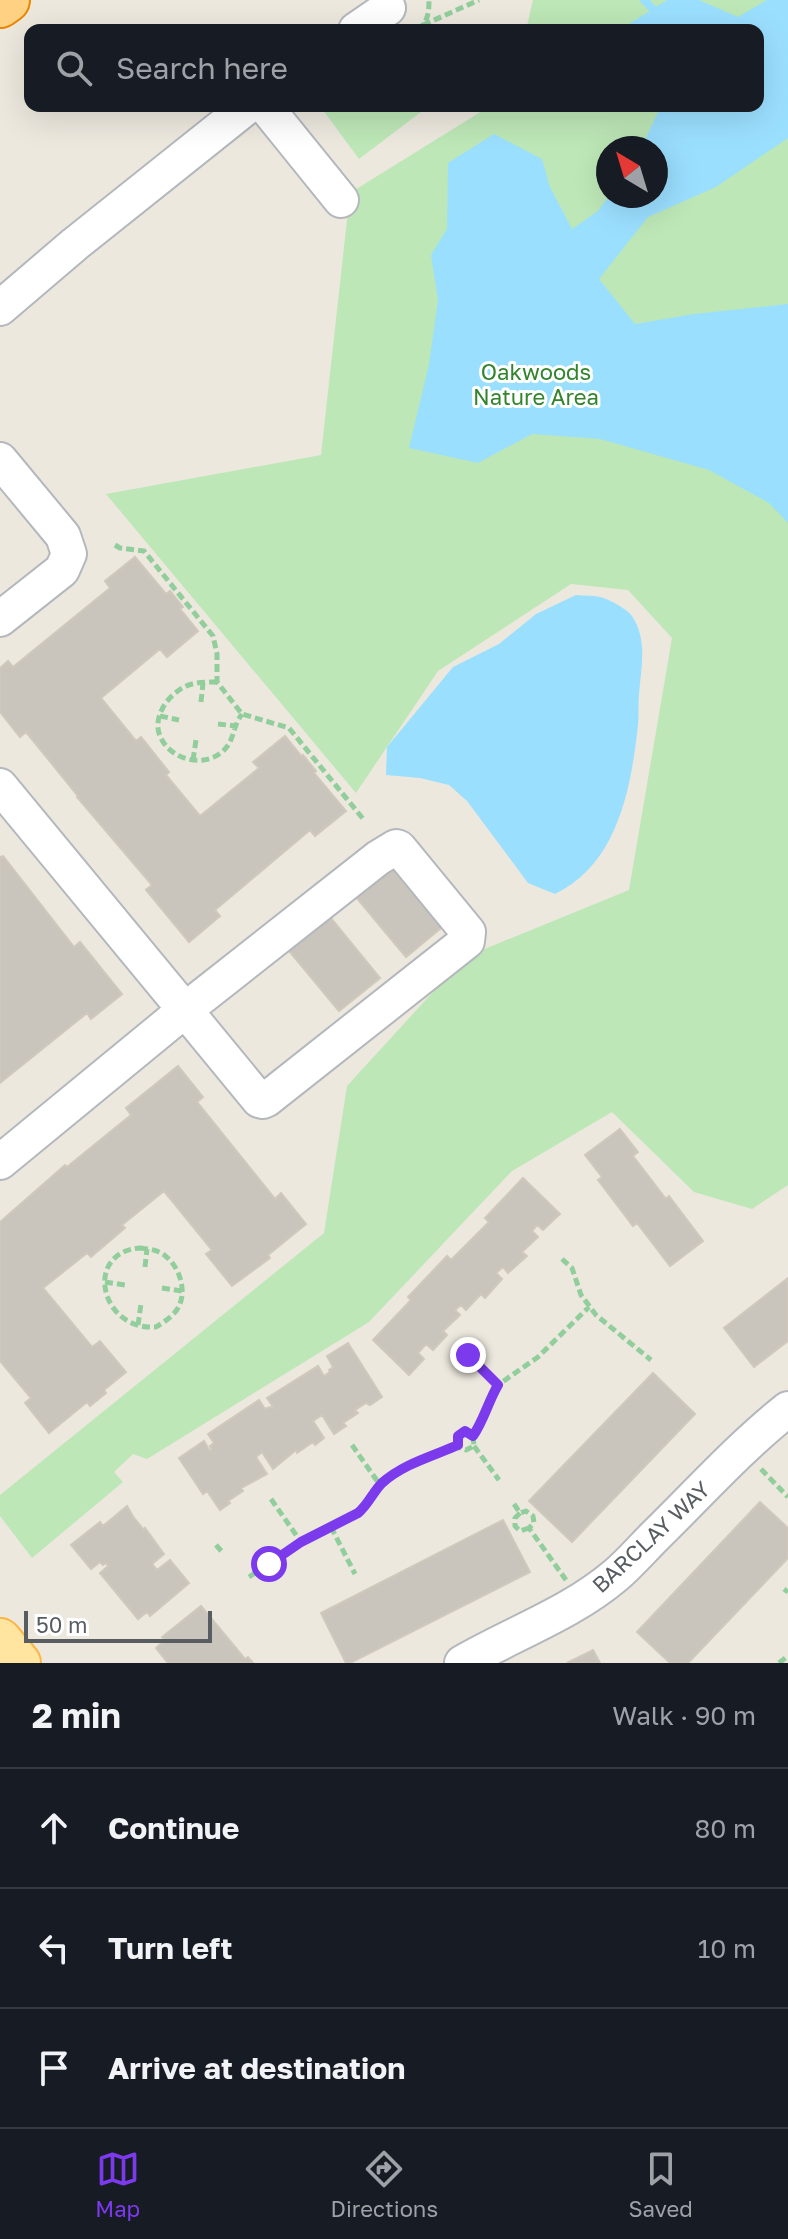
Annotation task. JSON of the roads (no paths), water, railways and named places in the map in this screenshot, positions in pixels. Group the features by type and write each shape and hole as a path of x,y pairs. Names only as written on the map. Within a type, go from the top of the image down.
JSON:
{"highway":[{"path":"0,5 7,0"}],"main road":[{"path":"0,1640 19,1663"}],"street":[{"path":"365,24 388,8"},
{"path":"0,308 240,112"},
{"path":"270,112 341,200"},
{"path":"0,460 63,536 69,554 62,570 0,619"},
{"path":"0,786 185,1010 259,1100 263,1101 467,941 468,932 399,848 392,848 185,1010 0,1162"},
{"name":"BARCLAY WAY","path":"462,1663 563,1613 617,1575 755,1436 788,1409"}],"water":[{"path":"667,0 699,0 738,17 767,0 788,0 788,138 716,187 648,217 599,279 635,324 788,304 788,523 769,503 709,470 600,439 532,434 478,463 409,448 429,364 438,300 431,255 447,229 448,163 494,134 542,159 550,187 572,229 600,208 668,208 668,136 647,136 658,112 764,112 764,24 629,24"},
{"path":"576,595 597,596 613,602 630,613 637,625 642,654 638,721 631,774 618,822 594,864 576,881 555,894 528,883 467,801 449,785 386,775 387,747 453,667 499,644 536,614"}],"waterway":[{"path":"644,0 653,9"}],"park label":[{"name":"Oakwoods Nature Area","path":"536,384"}]}
